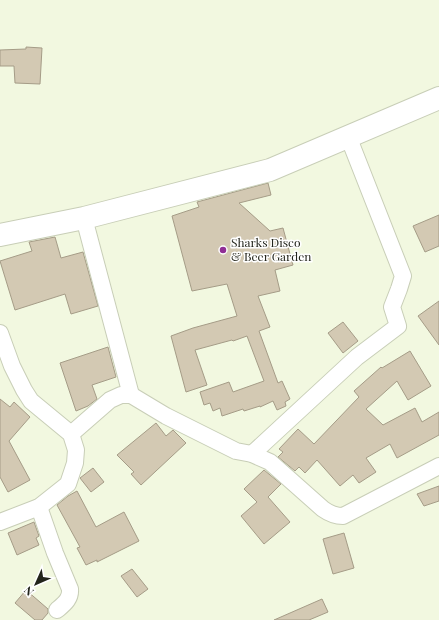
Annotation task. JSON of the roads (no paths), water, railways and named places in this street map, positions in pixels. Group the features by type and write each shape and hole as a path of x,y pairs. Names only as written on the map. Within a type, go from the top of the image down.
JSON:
{"street":[{"path":"0,235 84,218 270,170 439,98"},
{"path":"252,454 357,357 398,326 392,307 403,276 348,136"},
{"path":"84,218 131,395"},
{"path":"0,333 18,381 31,401 71,434 76,450 75,463 68,484 39,507 0,522"},
{"path":"71,434 110,400 121,395 131,395 166,416 236,451 252,454 270,462 323,509 336,516 343,516 439,466"},
{"path":"39,507 54,553 71,594 58,610"}],"place":[{"name":"Sharks Disco & Beer Garden","path":"223,250"}]}
